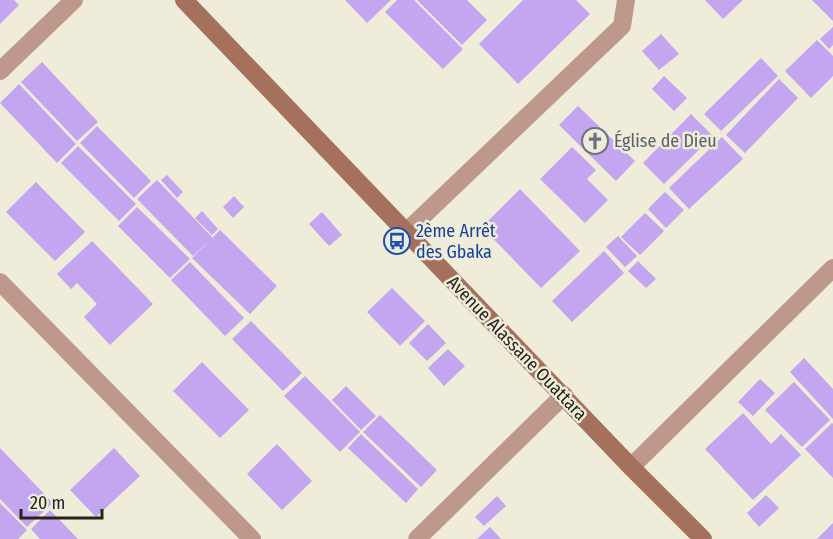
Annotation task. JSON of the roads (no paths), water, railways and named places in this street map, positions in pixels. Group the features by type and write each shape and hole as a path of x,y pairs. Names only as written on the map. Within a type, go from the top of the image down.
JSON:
{"street":[{"path":"0,71 74,0"},
{"name":"Avenue Alassane Ouattara","path":"183,0 405,233 703,539"},
{"path":"405,233 622,27 627,0"},
{"path":"631,467 833,268"},
{"path":"0,282 252,539"},
{"path":"417,539 564,395"}],"place":[{"name":"Église de Dieu","path":"595,141"},
{"name":"2ème Arrêt des Gbaka","path":"397,241"}]}
